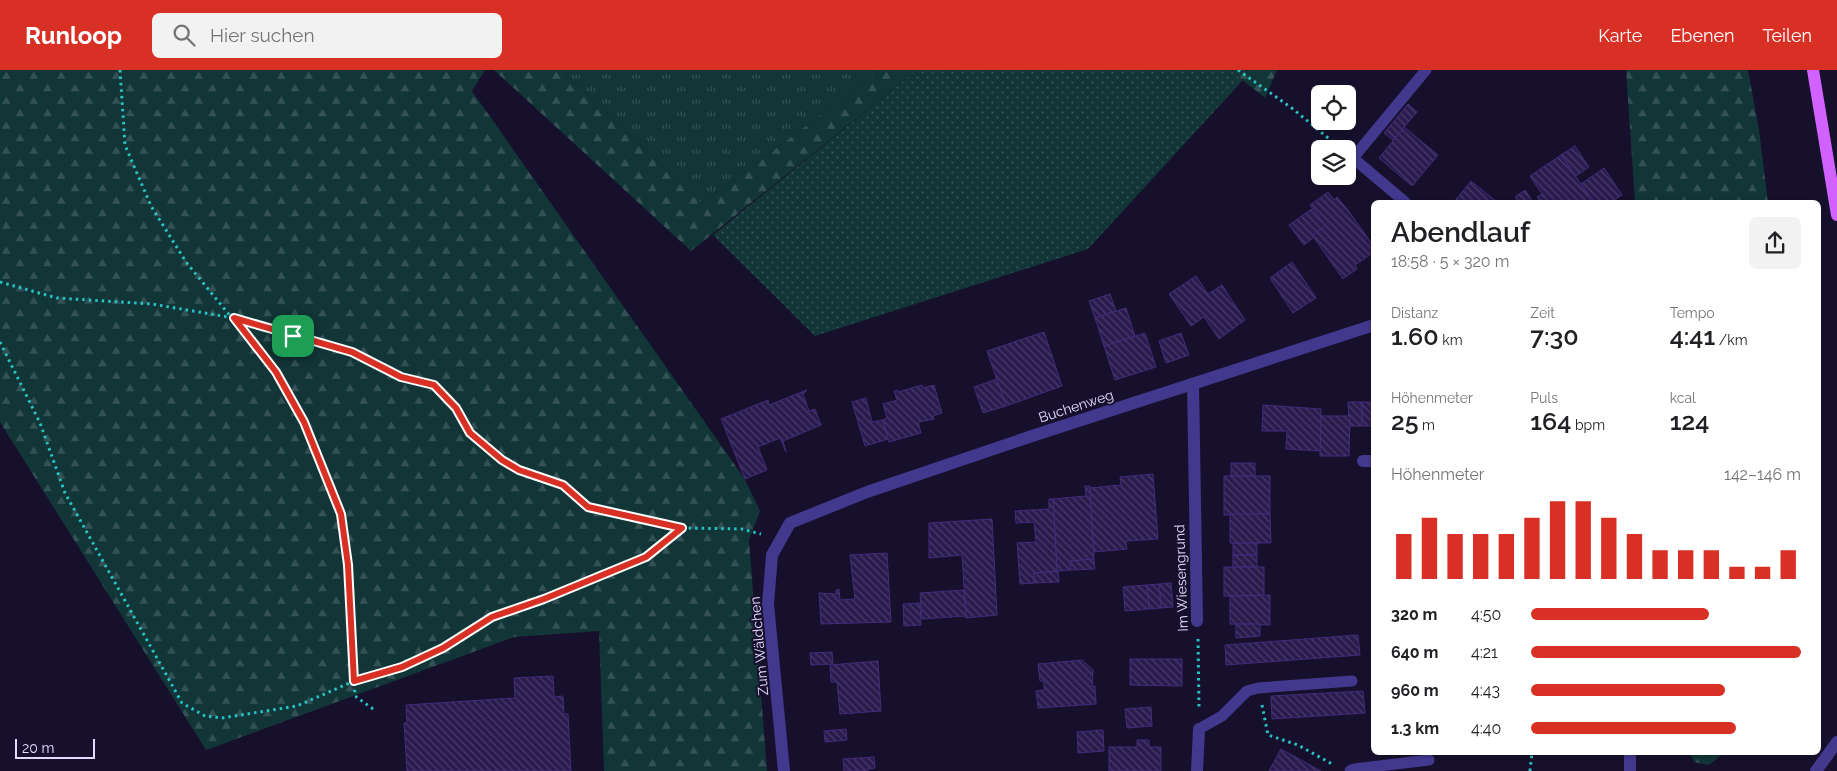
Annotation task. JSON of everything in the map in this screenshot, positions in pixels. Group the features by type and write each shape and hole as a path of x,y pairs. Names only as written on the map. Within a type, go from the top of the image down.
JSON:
{"main road":[{"path":"1813,70 1837,214"}],"street":[{"name":"Buchenweg","path":"790,523 867,492 1371,327"},
{"name":"Im Wiesengrund","path":"1193,384 1197,621"},
{"name":"Zum Wäldchen","path":"784,771 768,604 772,555 790,523"},
{"path":"1197,771 1199,729"},
{"path":"1816,771 1837,742"},
{"path":"1630,755 1630,771"}],"lane":[{"path":"1404,200 1353,158 1426,70"},
{"path":"1199,729 1222,716 1247,691 1258,688 1352,681"},
{"path":"1344,769 1429,760"}],"path":[{"path":"120,70 125,145 151,206 186,262 234,318 276,372 304,422 341,514 348,565 356,696 376,711"},
{"path":"1238,70 1293,109 1331,140"},
{"path":"0,282 57,298 152,304 234,318 352,352 401,377 434,385 456,408 470,433 502,460 519,470 563,485 588,507 682,528 742,529 781,539"},
{"path":"0,342 40,423 65,493 182,703 205,716 237,716 297,706 354,681 402,667 443,648 492,617 544,599 646,557 682,528"},
{"name":"Im Wiesengrund","path":"1197,621 1199,729"},
{"path":"1258,688 1268,735 1298,745 1344,769"},
{"path":"1530,771 1532,755"}],"green space":[{"path":"0,70 485,70 472,91 744,478 760,511 749,540 767,771 604,771 599,631 514,637 206,750 0,422"},
{"path":"494,70 562,70 702,204 881,70 917,70 691,251"},
{"path":"562,70 881,70 702,204"},
{"path":"917,70 1230,70 1243,80 1088,249 815,336 713,235"},
{"path":"1230,70 1277,70 1265,98"},
{"path":"1626,70 1748,70 1759,130 1768,200 1635,200"},
{"path":"1691,755 1722,755 1709,765 1694,762"}],"building":[{"path":"1408,104 1417,112 1393,140 1384,133"},
{"path":"1404,127 1438,155 1412,186 1379,158"},
{"path":"1575,146 1589,167 1576,176 1561,155"},
{"path":"1561,155 1591,199 1539,200 1537,197 1542,194 1530,176"},
{"path":"1604,168 1622,195 1614,200 1593,200 1581,184"},
{"path":"1471,181 1495,200 1456,200"},
{"path":"1525,190 1532,200 1517,200 1515,197"},
{"path":"1328,192 1334,200 1337,197 1371,243 1371,254 1355,265 1357,269 1343,279 1312,235 1325,226 1310,205"},
{"path":"1313,208 1325,226 1312,235 1314,237 1304,245 1289,225"},
{"path":"1292,262 1316,298 1293,313 1270,278"},
{"path":"1196,276 1208,294 1222,285 1245,320 1219,339 1204,317 1191,326 1169,294"},
{"path":"1110,294 1116,311 1095,318 1089,301"},
{"path":"1126,308 1135,336 1104,346 1095,318"},
{"path":"1044,332 1062,386 1006,406 987,351"},
{"path":"1145,333 1156,367 1115,380 1104,346"},
{"path":"1181,333 1189,355 1166,363 1159,341"},
{"path":"997,379 1006,406 983,413 974,387"},
{"path":"922,385 923,388 934,385 942,413 933,416 934,419 918,422 921,433 889,442 883,420 887,418 883,404 897,400 894,391 897,390 898,392"},
{"path":"807,390 803,394 809,411 815,409 821,425 783,441 786,452 780,438 758,447 767,470 745,479 721,419 768,400 769,405"},
{"path":"866,398 872,422 883,420 888,439 865,446 852,402"},
{"path":"1348,402 1362,402 1362,426 1349,426"},
{"path":"1362,402 1371,402 1371,426 1362,426"},
{"path":"1263,405 1321,409 1321,451 1286,449 1287,431 1262,431"},
{"path":"1321,416 1350,416 1349,456 1320,456"},
{"path":"1231,463 1255,463 1255,476 1231,476"},
{"path":"1153,474 1158,539 1126,541 1127,549 1094,552 1089,488 1121,485 1120,477"},
{"path":"1224,476 1270,476 1270,514 1224,515"},
{"path":"1085,486 1090,486 1094,559 1070,561 1071,570 1057,571 1053,499 1086,496"},
{"path":"1049,499 1053,499 1057,571 1034,573 1034,583 1020,584 1017,543 1036,542 1034,522 1016,523 1015,511 1049,509"},
{"path":"1230,514 1270,514 1271,543 1230,543"},
{"path":"992,519 997,615 966,618 962,555 929,558 929,523"},
{"path":"1233,543 1257,543 1257,555 1233,555"},
{"path":"887,553 891,622 821,624 819,593 836,594 836,590 839,589 840,600 855,599 850,555"},
{"path":"1233,555 1257,555 1257,567 1233,567"},
{"path":"1094,559 1095,569 1071,570 1070,561"},
{"path":"1224,567 1264,567 1264,596 1224,596"},
{"path":"1058,571 1059,582 1034,583 1034,573"},
{"path":"1171,583 1173,607 1161,608 1159,584"},
{"path":"1159,584 1161,608 1149,609 1147,585"},
{"path":"1147,585 1149,609 1125,611 1123,587"},
{"path":"964,590 966,616 922,619 920,593"},
{"path":"1270,595 1270,625 1230,624 1230,596"},
{"path":"920,603 921,625 904,626 903,604"},
{"path":"1236,624 1260,624 1260,636 1236,638"},
{"path":"1358,635 1360,655 1226,665 1225,645"},
{"path":"832,652 833,664 811,665 810,653"},
{"path":"1130,659 1182,659 1182,686 1130,685"},
{"path":"1082,660 1093,670 1092,687 1095,686 1096,704 1038,708 1036,691 1044,690 1044,681 1040,681 1038,664"},
{"path":"878,661 881,711 840,714 837,682 831,682 830,665"},
{"path":"553,676 554,697 563,696 564,714 568,714 571,771 407,771 404,723 407,723 406,705 515,698 514,678"},
{"path":"1363,691 1365,713 1272,719 1271,696"},
{"path":"1151,707 1152,726 1127,728 1125,709"},
{"path":"846,729 847,740 825,742 824,731"},
{"path":"1103,730 1104,751 1078,753 1077,732"},
{"path":"1137,740 1149,740 1149,747 1161,747 1161,771 1109,771 1109,747 1137,747"},
{"path":"1281,749 1321,771 1269,771"},
{"path":"874,757 875,768 868,769 868,771 844,771 843,759"}],"route":[{"path":"234,318 293,336 352,352 401,377 434,385 456,408 470,433 502,460 519,470 563,485 588,507 682,528 646,557 544,599 492,617 443,648 402,667 354,681 348,565 341,514 304,422 276,372 234,318"}]}
